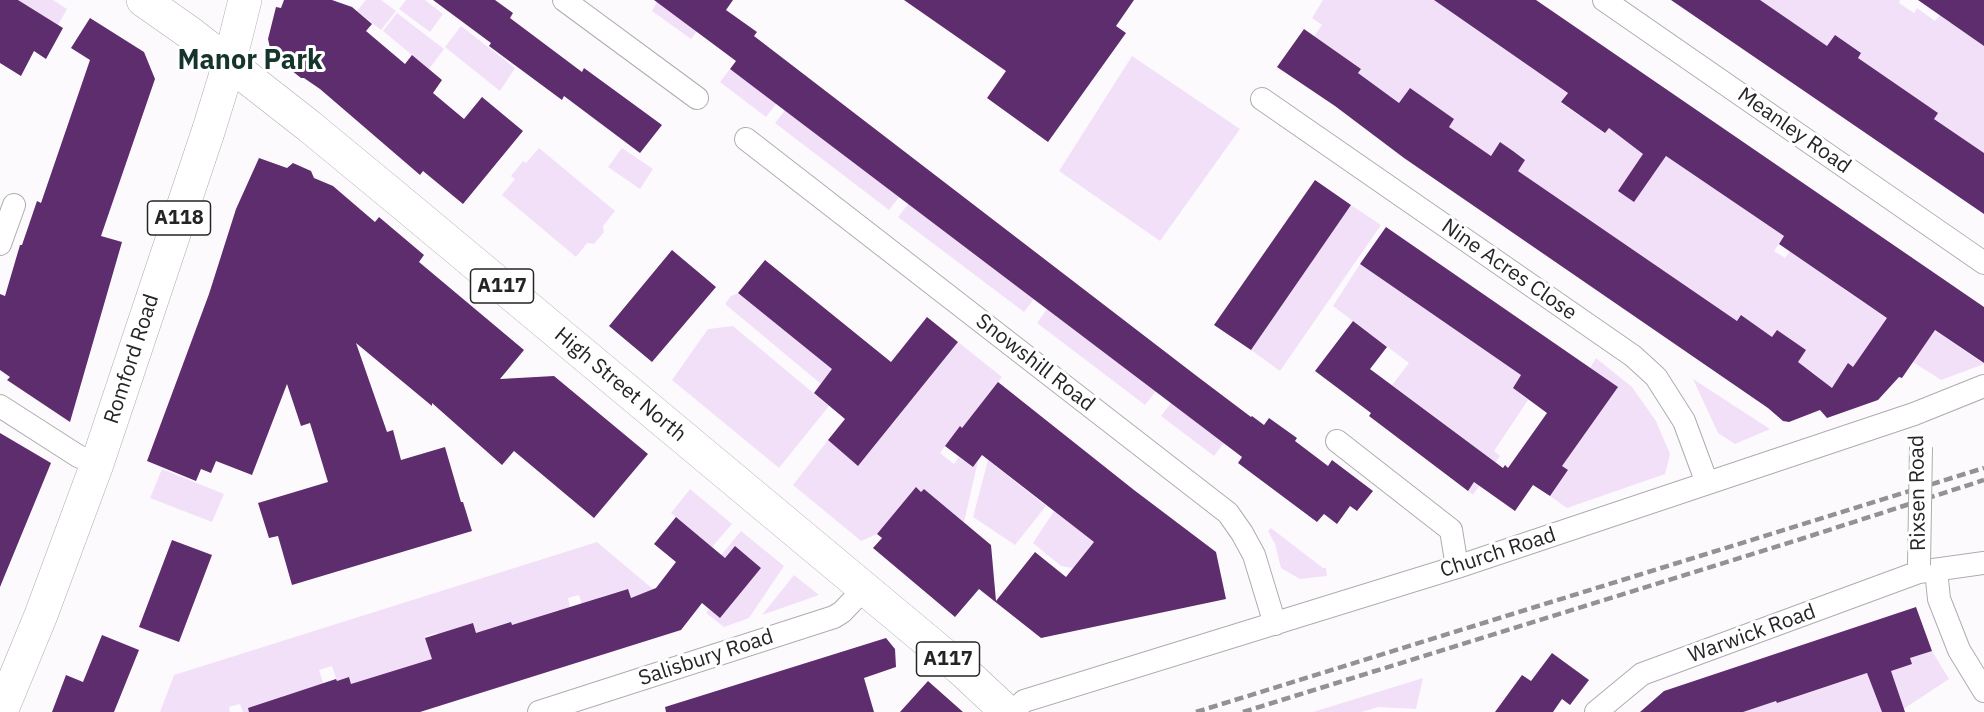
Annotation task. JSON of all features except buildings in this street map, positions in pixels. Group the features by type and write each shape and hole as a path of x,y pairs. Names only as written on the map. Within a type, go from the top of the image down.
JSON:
{"main road":[{"name":"A117","path":"143,0 229,64"},
{"name":"Romford Road","path":"1,712 41,615 98,464 229,64 245,0"},
{"name":"High Street North","path":"229,64 395,197 961,669 1009,712"}],"street":[{"path":"564,0 697,98"},
{"name":"Meanley Road","path":"1604,0 1984,263"},
{"name":"Nine Acres Close","path":"1262,99 1633,356 1656,377 1680,414 1707,483"},
{"name":"Snowshill Road","path":"746,139 1228,513 1254,555 1275,624"},
{"path":"0,244 14,205"},
{"name":"Church Road","path":"1009,712 1024,701 1457,567 1914,414 1984,386"},
{"path":"0,406 79,456 98,464"},
{"name":"Rixsen Road","path":"1914,414 1921,447 1924,569 1939,599 1959,650 1984,691"},
{"path":"1337,441 1451,530 1457,567"},
{"name":"Warwick Road","path":"1596,712 1642,674 1924,569 1984,563"},
{"name":"Salisbury Road","path":"538,712 834,617 842,612 864,589"}],"shaded area":[{"path":"18,0 53,0 67,9 58,25"},
{"path":"366,0 381,0 396,11 381,30 357,11"},
{"path":"406,0 425,0 443,14 430,32 399,9"},
{"path":"1323,0 1434,0 1568,92 1561,103 1605,133 1609,128 1644,152 1657,168 1666,156 1784,236 1774,251 1785,258 1796,242 1861,261 1842,288 1872,308 1887,287 1901,307 1984,364 1941,380 1913,362 1837,391 1816,383 1819,378 1812,372 1806,380 1795,366 1806,350 1769,342 1753,332 1756,326 1742,315 1737,321 1518,171 1525,159 1500,142 1491,156 1449,127 1454,119 1410,88 1399,103 1358,73 1361,69 1314,36 1322,25 1312,18"},
{"path":"1759,0 1900,0 1899,3 1914,13 1917,8 1935,21 1940,15 1950,23 1965,0 1961,29 1984,44 1984,153 1934,119 1858,58 1835,35 1827,46"},
{"path":"657,2 697,31 691,39 652,11"},
{"path":"397,13 444,49 429,69 383,31"},
{"path":"461,26 515,68 500,91 445,47"},
{"path":"1132,56 1240,129 1160,241 1059,171"},
{"path":"730,69 777,103 766,117 720,82"},
{"path":"786,109 900,196 889,210 775,123"},
{"path":"539,148 615,211 603,226 604,232 594,244 587,243 576,257 502,195 515,179 511,176 523,161 526,163"},
{"path":"622,148 653,169 640,189 608,167"},
{"path":"909,203 1034,299 1024,312 898,217"},
{"path":"1351,205 1381,225 1280,371 1251,350"},
{"path":"1360,264 1521,375 1513,388 1528,400 1494,451 1500,456 1473,495 1468,491 1491,459 1392,385 1409,363 1333,306"},
{"path":"738,293 833,369 821,384 725,304 731,296"},
{"path":"1047,309 1156,391 1145,405 1037,323"},
{"path":"733,326 829,406 779,468 672,380 708,329"},
{"path":"958,342 1002,377 940,453 954,464 959,457 973,467 978,461 964,522 924,489 921,492 916,488 877,534 861,541 793,485 828,440 859,465"},
{"path":"1596,358 1632,387 1656,421 1670,454 1665,474 1567,508 1550,496 1568,471 1562,466 1590,368"},
{"path":"1693,379 1770,429 1735,444 1718,433"},
{"path":"1171,403 1224,443 1214,456 1161,416"},
{"path":"988,460 1046,506 1015,545 973,517"},
{"path":"162,469 224,494 212,522 150,498"},
{"path":"690,489 732,524 712,547 671,513"},
{"path":"1054,511 1094,542 1073,568 1061,566 1033,543"},
{"path":"1271,528 1326,568 1327,576 1300,579 1281,568 1275,544 1268,531"},
{"path":"741,531 784,566 749,618 724,627 706,613 709,609 720,617 761,568 735,546 720,563 717,560"},
{"path":"597,542 654,590 631,598 627,589 600,597 603,605 584,611 579,595 568,598 570,607 564,609 568,619 562,621 558,610 535,618 480,645 473,623 441,646 437,633 425,636 437,673 356,699 349,677 337,681 332,666 319,670 331,707 313,687 283,696 288,712 243,712 240,704 229,707 230,712 160,712 174,675"},
{"path":"794,575 819,595 762,615"},
{"path":"1932,651 1949,679 1899,712 1743,712 1771,687 1777,703 1867,673 1874,691 1891,671 1911,664 1910,658"},
{"path":"1423,678 1416,709 1378,707 1362,712 1313,712"}],"railway":[{"path":"1196,712 1984,468"},
{"path":"1243,712 1984,480"}],"district":[{"name":"Manor Park","path":"250,61"}]}
